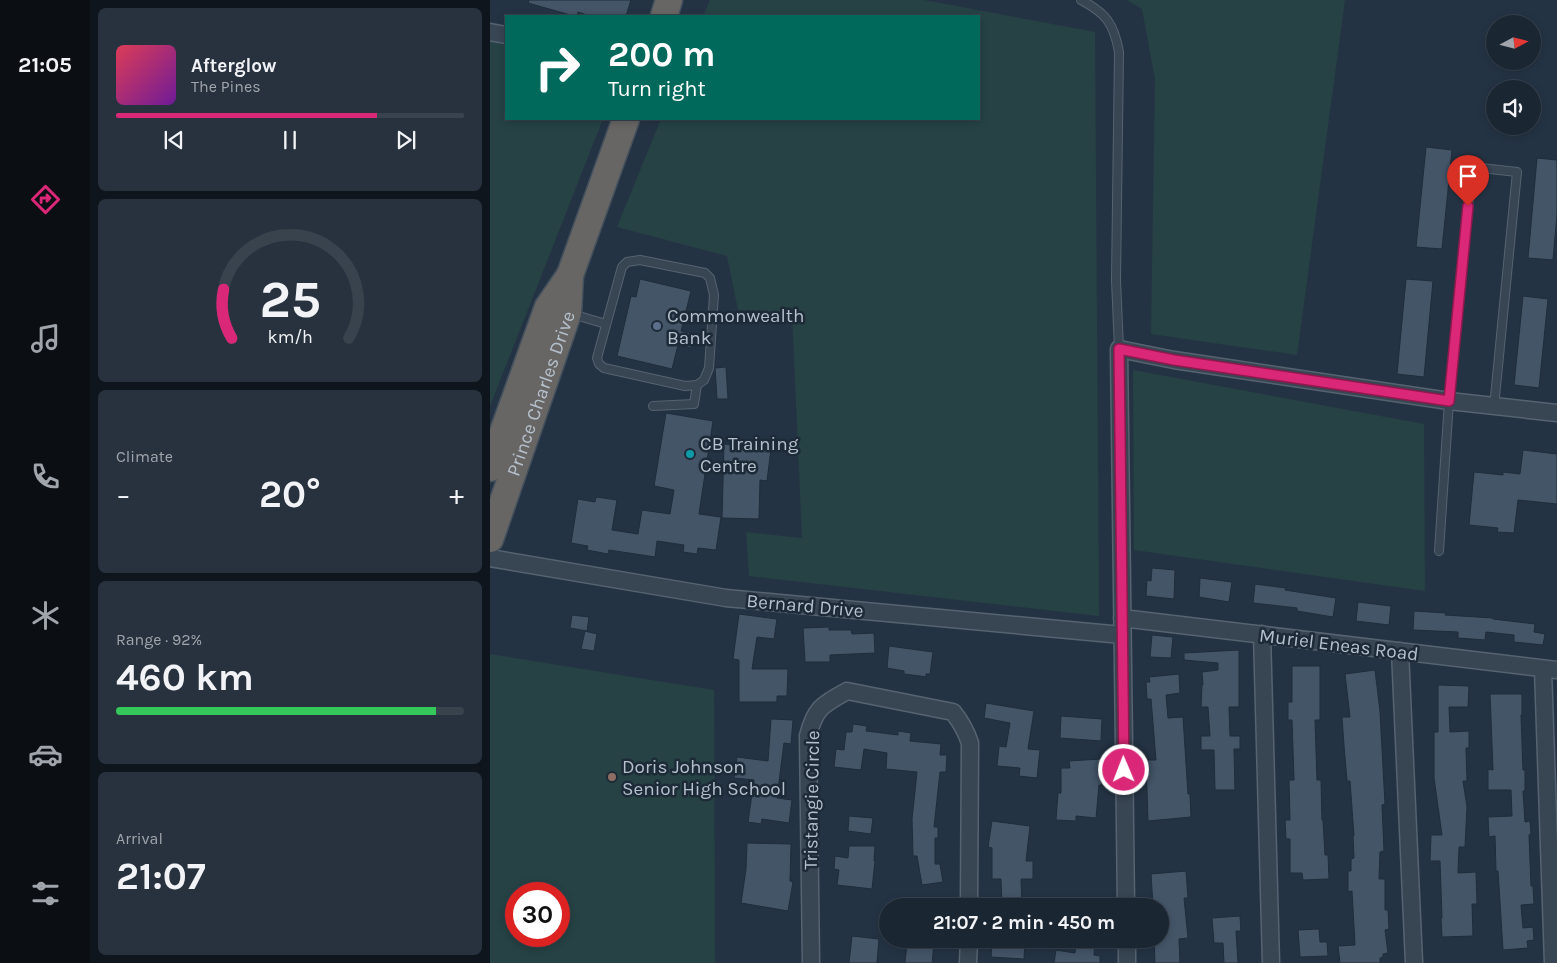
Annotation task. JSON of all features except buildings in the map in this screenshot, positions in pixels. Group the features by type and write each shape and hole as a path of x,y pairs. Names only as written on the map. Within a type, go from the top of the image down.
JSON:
{"highway":[{"path":"664,15 669,0"},
{"name":"Prince Charles Drive","path":"490,539 558,310 626,120"},
{"name":"Prince Charles Drive","path":"490,468 558,310"}],"street":[{"path":"490,32 505,35"},
{"path":"1126,898 1119,349 1174,360 1449,401 1557,413"},
{"name":"Bernard Drive","path":"490,558 726,598 1122,635"},
{"name":"Muriel Eneas Road","path":"1122,618 1550,670"},
{"path":"1262,634 1271,963"},
{"path":"1400,651 1414,963"},
{"path":"1550,670 1553,963"},
{"name":"Tristangie Circle","path":"811,963 808,736 812,719 821,707 846,691 953,712 960,720 970,743 969,898"},
{"path":"968,963 969,948"},
{"path":"1127,948 1127,963"}],"lane":[{"path":"1081,0 1095,8 1108,19 1116,34 1119,52 1116,280 1119,349"},
{"path":"1439,552 1449,401 1472,167 1517,172 1494,407"},
{"path":"640,260 705,273 710,278 714,295 709,368 704,380 697,385 685,386 601,367 597,358 606,324 619,275 626,262 640,260"},
{"path":"558,310 606,324"},
{"path":"653,406 694,404 697,385"}],"green space":[{"path":"710,0 924,0 1095,32 1099,616 749,576 746,532 802,538 792,312 738,310 727,256 617,227 661,120 980,120 980,15 703,15"},
{"path":"1127,0 1345,0 1297,355 1151,334 1155,79 1142,9"},
{"path":"490,41 505,45 505,120 603,120 490,406"},
{"path":"1133,370 1424,424 1425,591 1134,550"},
{"name":"Doris Johnson Senior High School","path":"490,654 714,690 715,963 490,963"}],"place":[{"name":"Commonwealth Bank","path":"657,326"},
{"name":"CB Training Centre","path":"690,454"},
{"name":"Doris Johnson Senior High School","path":"612,777"}],"route":[{"path":"1124,770 1119,349 1174,360 1449,401 1468,206"}]}
